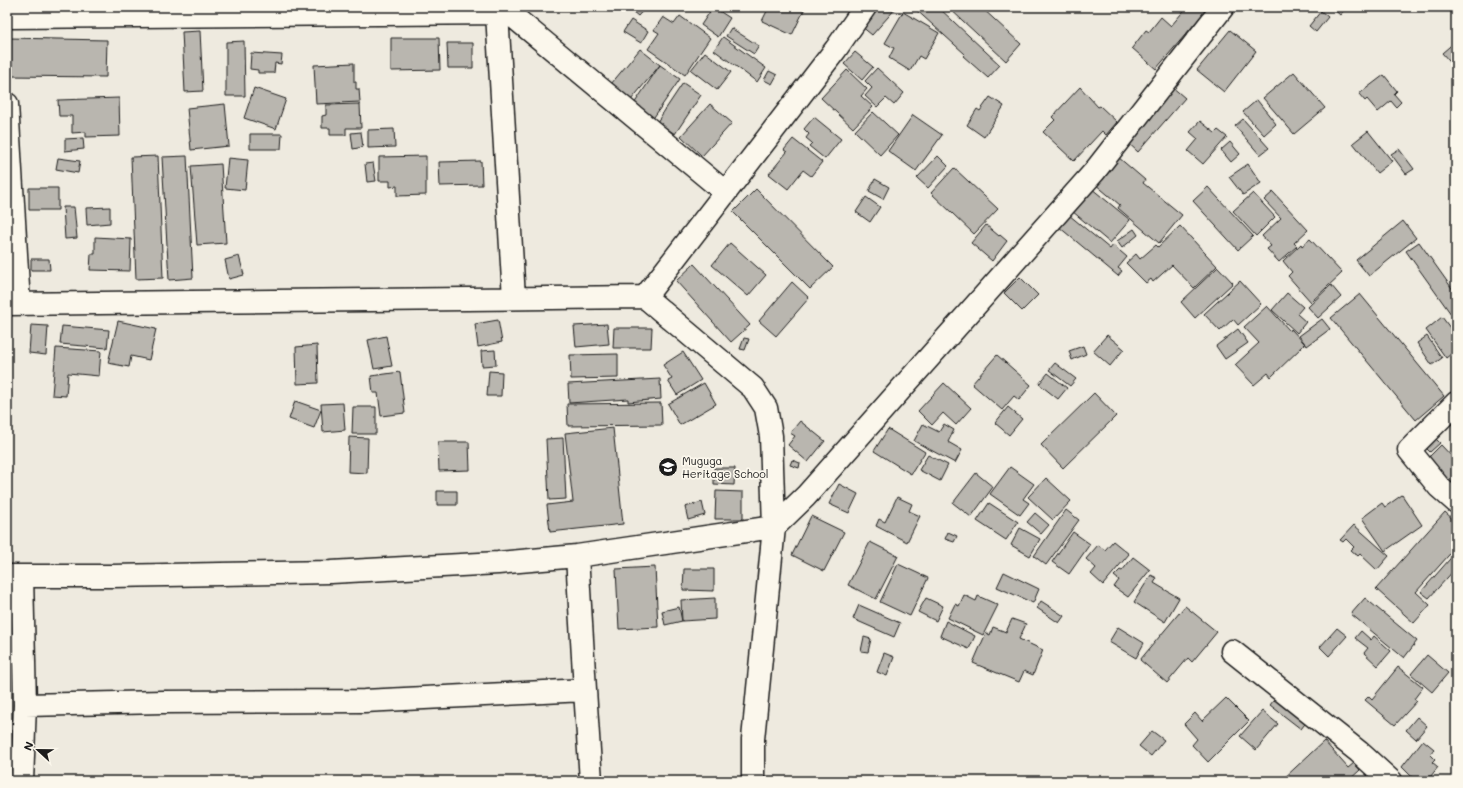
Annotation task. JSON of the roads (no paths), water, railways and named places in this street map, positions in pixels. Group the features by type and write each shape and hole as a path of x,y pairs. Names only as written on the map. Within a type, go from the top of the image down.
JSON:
{"street":[{"path":"645,297 836,49 865,7"},
{"path":"22,781 25,705 14,576 112,576 331,572 498,563 577,556 774,527 806,496 1094,172 1223,7"},
{"path":"7,17 507,11 725,192"},
{"path":"507,11 514,298"},
{"path":"7,104 13,304 645,297 753,388 766,408 771,436 774,527 753,739 753,781"},
{"path":"1456,403 1409,450 1440,487 1456,502"},
{"path":"577,556 591,781"},
{"path":"1232,651 1359,752 1391,781"},
{"path":"25,705 364,701 585,690"}],"place":[{"name":"Muguga Heritage School","path":"668,467"}]}
